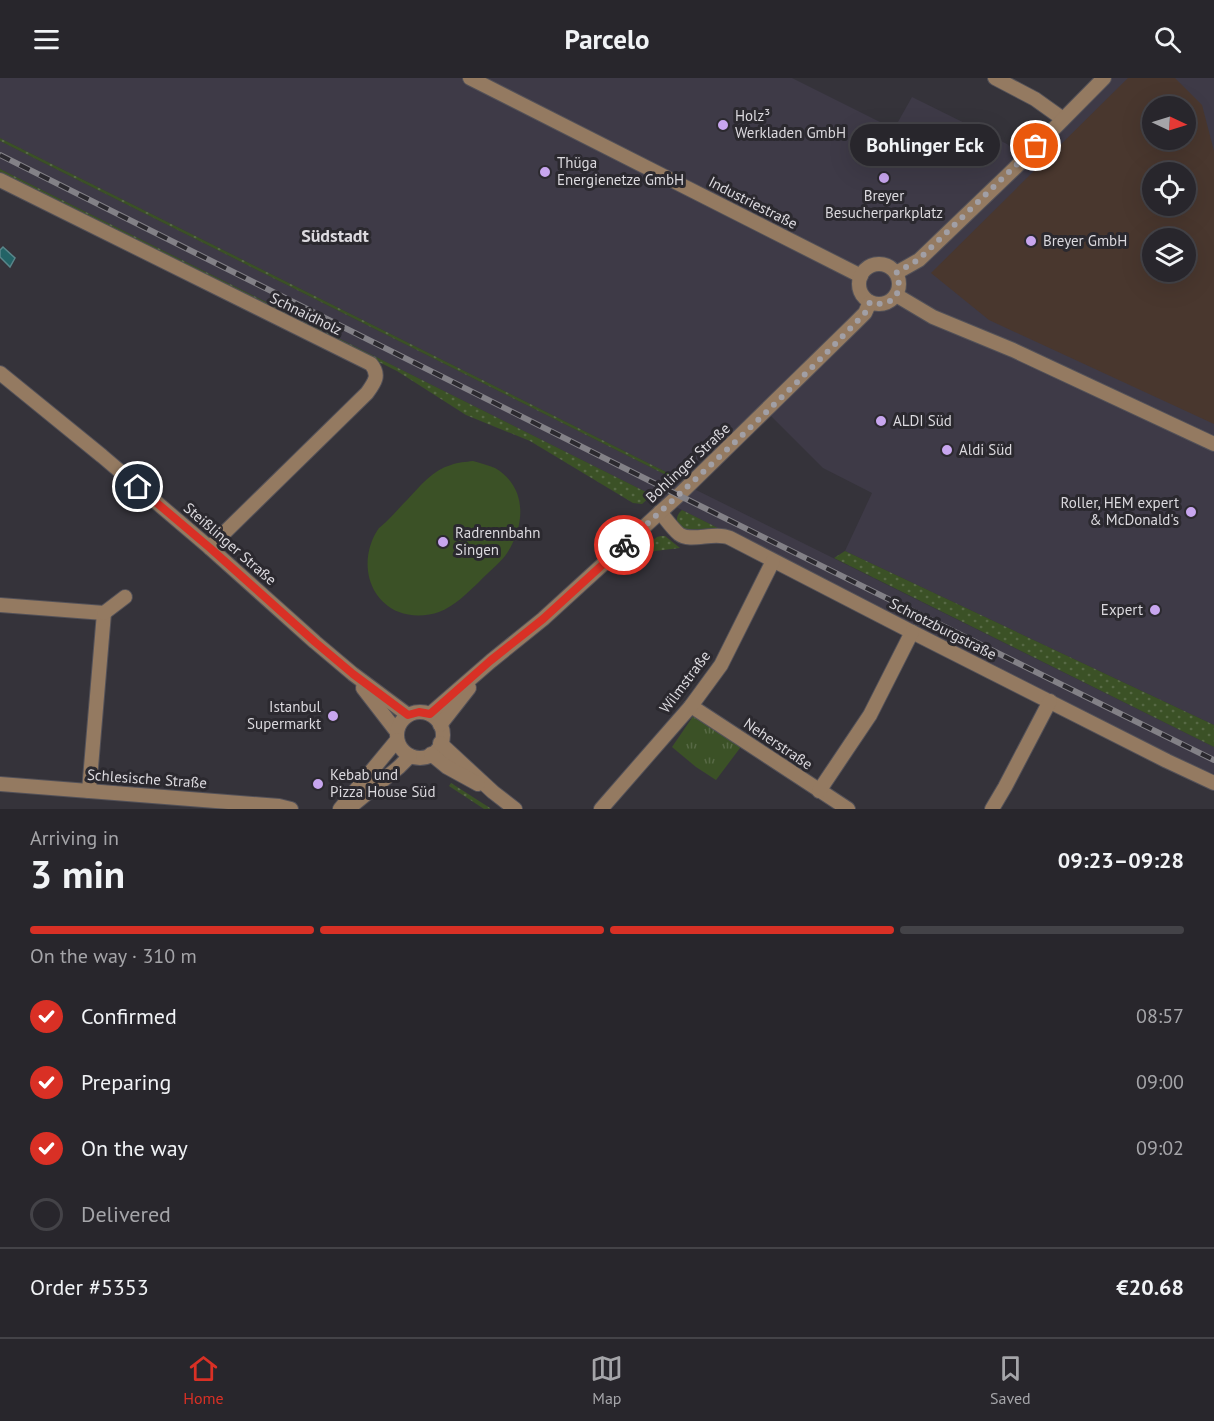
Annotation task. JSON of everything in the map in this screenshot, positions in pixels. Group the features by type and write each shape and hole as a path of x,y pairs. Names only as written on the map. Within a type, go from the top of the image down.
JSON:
{"street":[{"name":"Industriestraße","path":"470,78 861,276"},
{"path":"995,78 1035,99 1063,119"},
{"path":"896,273 918,260 1104,78"},
{"name":"Schnaidholz","path":"0,180 371,364 375,370 374,383 367,393 210,548"},
{"path":"879,264 892,268 896,273 899,284 893,299 883,304 870,302 863,296 859,285 861,276 867,268 879,264"},
{"path":"896,295 933,317 1013,350 1214,444"},
{"name":"Bohlinger Straße","path":"430,714 490,661 543,619 660,512 865,313 870,302"},
{"name":"Steißlinger Straße","path":"0,373 210,548 353,674 408,715"},
{"name":"Schrotzburgstraße","path":"660,512 683,536 724,535 1213,784"},
{"name":"Wilmstraße","path":"601,809 691,706 721,665 773,561"},
{"path":"0,605 104,613 125,597"},
{"path":"89,791 104,613"},
{"path":"819,791 870,715 912,632"},
{"name":"Bohlinger Straße","path":"440,725 490,661"},
{"name":"Steißlinger Straße","path":"353,674 397,736 402,749 410,756"},
{"path":"992,809 1050,701"},
{"name":"Neherstraße","path":"691,706 848,809"},
{"path":"340,809 397,736 399,725 408,715 419,712 430,714 436,719 442,734 436,750 421,758 410,756 348,809"},
{"path":"440,743 515,809"},
{"path":"431,754 447,767 493,792"},
{"name":"Schlesische Straße","path":"0,784 284,806 291,809"}],"shaded area":[{"path":"0,78 792,78 894,129 912,97 1007,144 1024,158 1104,78 1214,78 1214,725 845,551 872,493 823,468 766,411 676,477 0,138"},
{"path":"1128,78 1175,78 1193,96 1142,96 1142,150 1196,150 1196,99 1202,105 1214,151 1214,424 989,320 931,273"},
{"path":"0,141 1214,747 1214,774 0,169"}],"green space":[{"path":"0,138 676,477 674,479 0,141"},
{"path":"0,169 652,495 642,504 633,503 530,441 466,415 397,371 0,173"},
{"name":"Radrennbahn Singen","path":"473,461 495,468 514,486 518,497 520,521 512,545 499,563 450,606 439,612 425,615 409,615 399,612 380,598 369,578 368,554 371,542 379,528 433,475 444,467"},
{"path":"682,510 718,528 684,530 677,520"},
{"path":"665,536 680,548 638,553 657,537"},
{"path":"845,551 1214,725 1214,747 834,558"},
{"path":"696,712 743,744 716,780 672,747"},
{"path":"451,783 490,809 484,809 449,786"}],"water":[{"path":"3,247 15,258 10,267 0,257 0,250"}],"railway":[{"path":"0,155 668,490 1214,760"}],"way so far":[{"path":"624,545 786,392 865,313 870,302 883,304 893,299 899,290 896,273 918,260 1036,146"}],"place":[{"name":"Holz³ Werkladen GmbH","path":"723,125"},
{"name":"Bohlinger Eck","path":"1036,146"},
{"name":"Thüga Energienetze GmbH","path":"545,172"},
{"name":"Breyer Besucherparkplatz","path":"884,178"},
{"name":"Breyer GmbH","path":"1031,241"},
{"name":"ALDI Süd","path":"881,421"},
{"name":"Aldi Süd","path":"947,450"},
{"name":"Roller, HEM expert & McDonald's","path":"1191,512"},
{"name":"Radrennbahn Singen","path":"443,542"},
{"name":"Expert","path":"1155,610"},
{"name":"Istanbul Supermarkt","path":"333,716"},
{"name":"Kebab und Pizza House Süd","path":"318,784"}],"district":[{"name":"Südstadt","path":"335,236"}],"route":[{"path":"138,487 315,642 408,715 419,712 430,714 490,661 543,619 624,545"}]}
